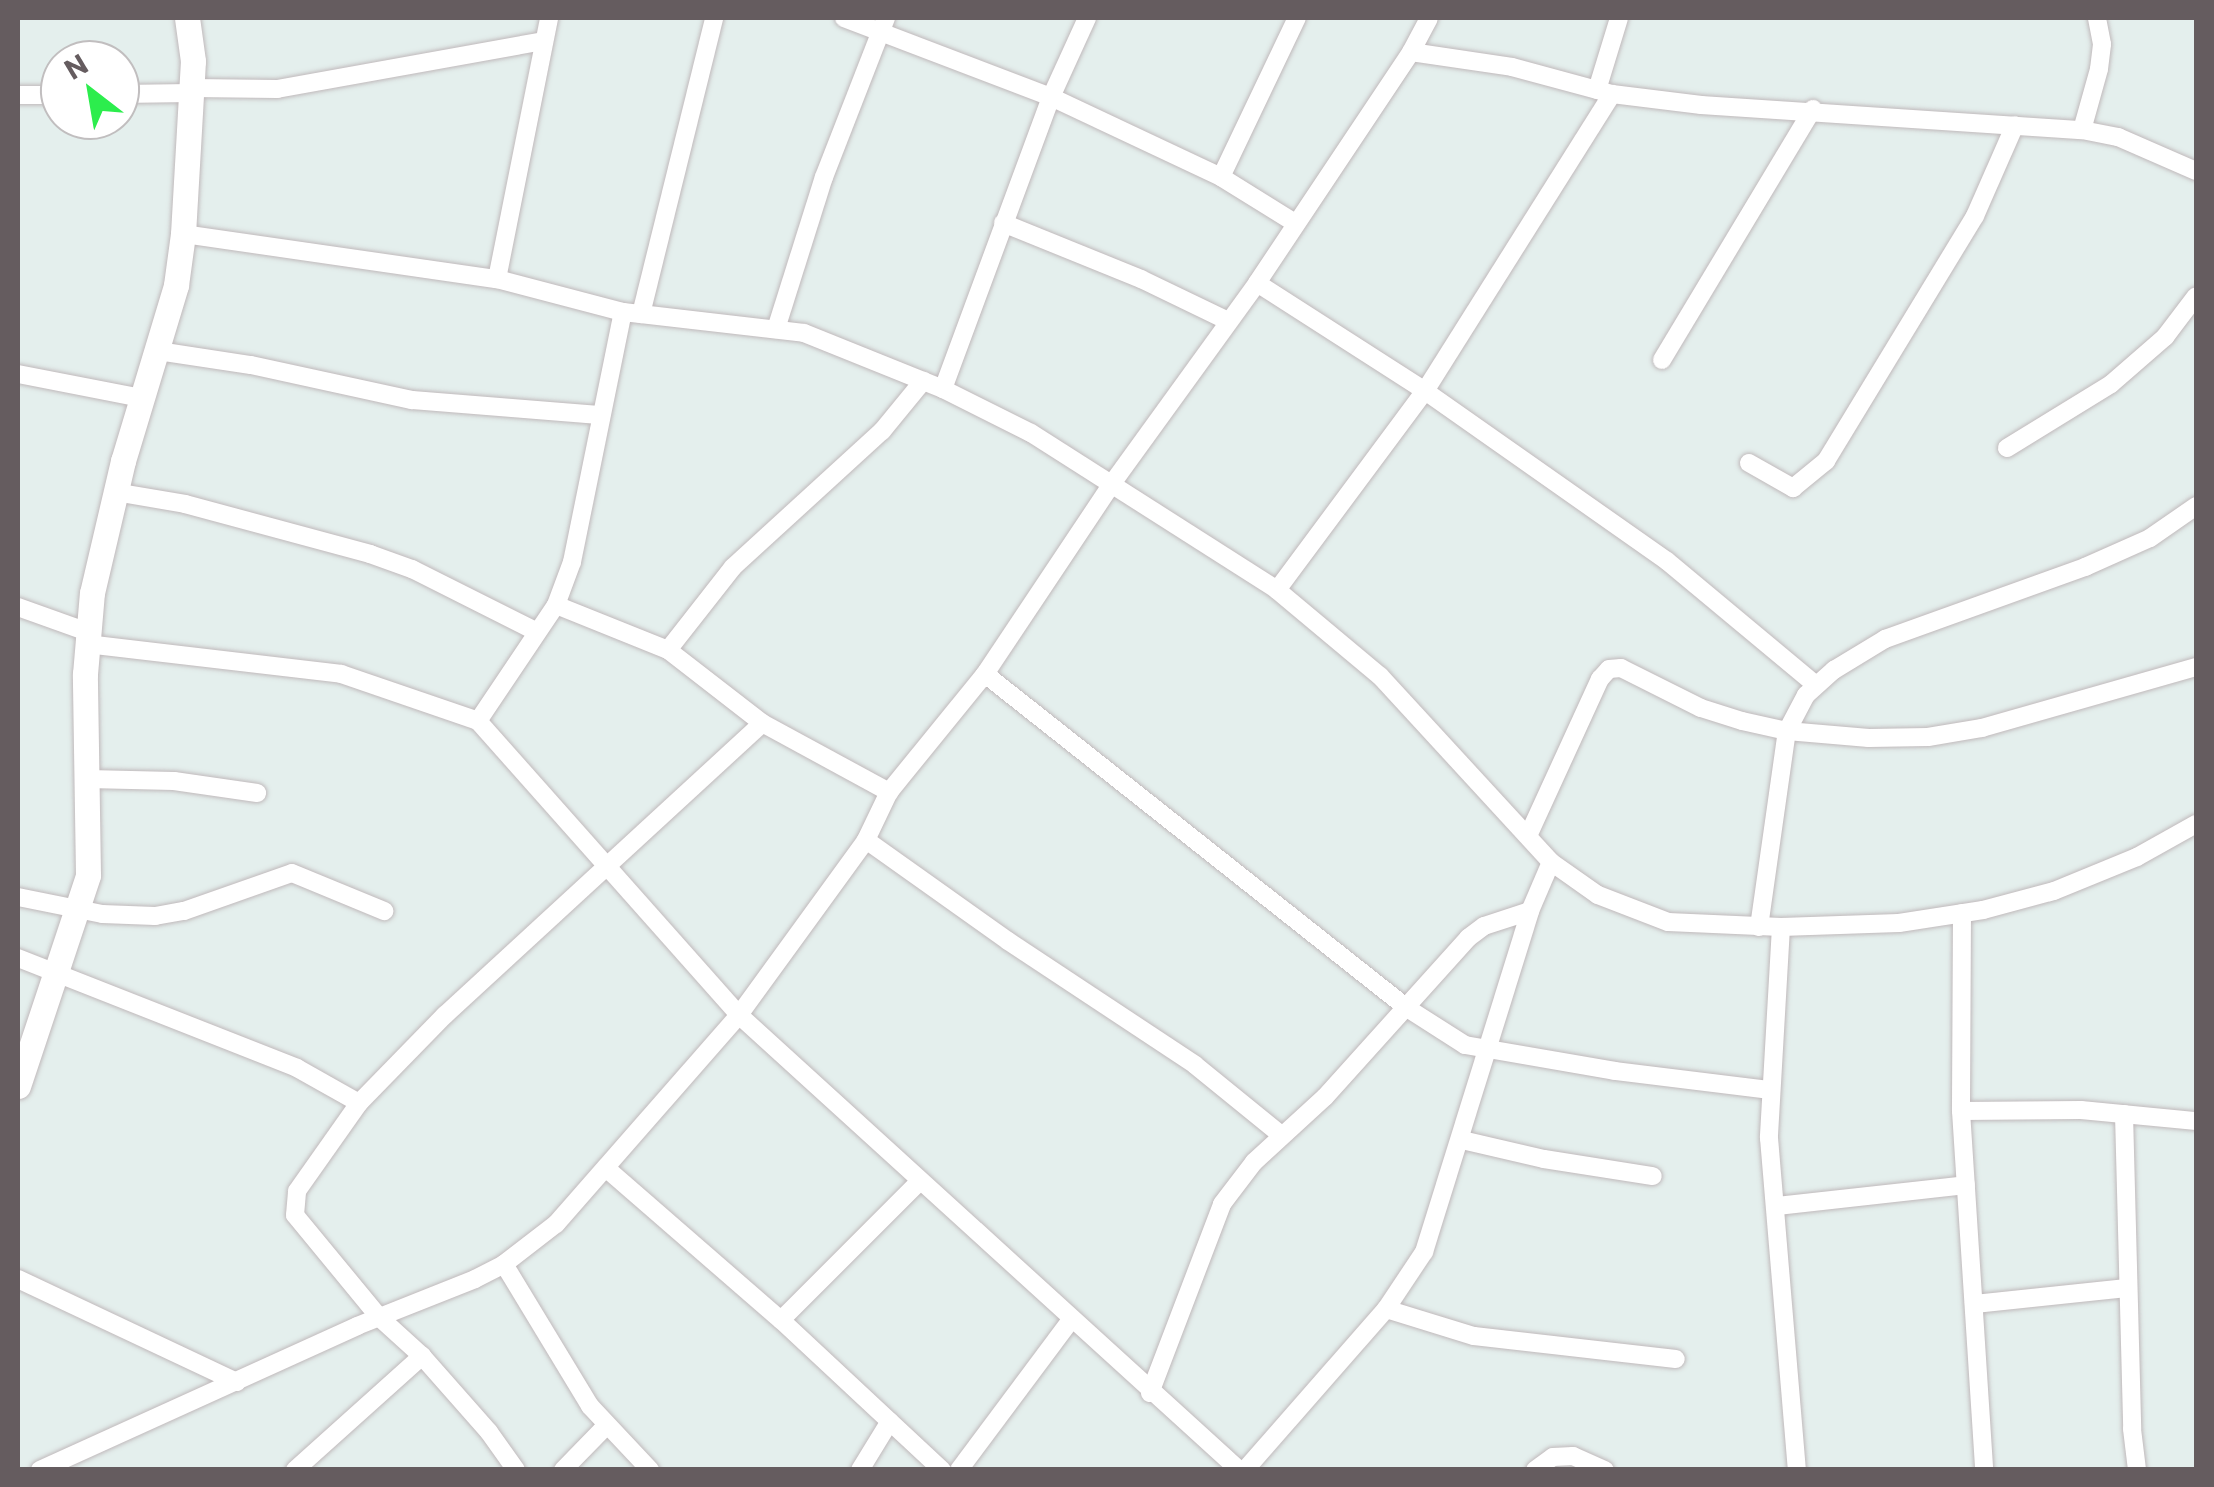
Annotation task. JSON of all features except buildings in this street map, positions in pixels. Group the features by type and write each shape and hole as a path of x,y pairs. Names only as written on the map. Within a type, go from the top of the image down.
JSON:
{"street":[{"path":"18,1086 78,907 91,846 88,638 115,492 158,351 183,234 192,90 187,18"},
{"path":"496,279 549,18"},
{"path":"478,721 556,605 585,508 599,414 632,313 714,18"},
{"path":"844,18 883,23 1051,97 1221,176 1295,223"},
{"path":"943,389 1051,97 1087,18"},
{"path":"1221,176 1297,18"},
{"path":"40,1470 504,1264 556,1224 739,1015 866,840 888,792 984,674 1111,485 1256,283 1411,52 1427,18"},
{"path":"1277,590 1426,391 1605,92 1619,18"},
{"path":"2082,130 2099,69 2102,44 2097,18"},
{"path":"776,329 824,178 883,23"},
{"path":"140,93 276,89 544,41"},
{"path":"1411,52 1512,67 1605,92 1701,105 1813,109 2082,130 2118,137 2196,171"},
{"path":"1662,360 1813,109"},
{"path":"1749,463 1793,488 1826,460 1975,216 2015,124"},
{"path":"1003,223 1141,279 1228,321"},
{"path":"183,234 496,279 632,313 776,329 837,344 943,389 1031,433 1277,590 1380,676 1551,862 1598,896 1668,922 1781,927 1899,922 1962,913 2054,891 2137,857 2196,827"},
{"path":"1256,283 1426,391 1667,561 1816,686"},
{"path":"2007,448 2111,384 2165,338 2196,296"},
{"path":"158,351 251,365 412,400 599,414"},
{"path":"18,374 142,398"},
{"path":"668,650 733,567 882,431 923,380"},
{"path":"115,492 185,504 370,554 412,569 537,632"},
{"path":"1759,927 1787,731 1806,695 1885,639 2085,567 2150,538 2196,506"},
{"path":"556,605 668,650 762,723 888,792"},
{"path":"18,607 88,638 341,674 478,721 739,1015 1150,1393 1242,1470 1386,1309 1424,1252 1462,1140 1530,911 1551,862"},
{"path":"1528,836 1600,678 1609,669 1621,668 1701,708 1787,731 1869,738 1928,737 1982,728 2196,667"},
{"path":"984,674 1408,1008 1465,1044 1615,1071 1770,1090"},
{"path":"516,1470 422,1356 378,1317 295,1216 297,1192 359,1103 445,1016 762,723"},
{"path":"88,779 174,782 257,793"},
{"path":"866,840 1008,941 1195,1064 1281,1135"},
{"path":"18,898 102,914 155,916 184,911 292,873 384,911"},
{"path":"1150,1393 1222,1204 1254,1162 1325,1096 1484,926 1530,911"},
{"path":"1962,913 1962,1110 1984,1470"},
{"path":"1781,927 1770,1090 1797,1470"},
{"path":"18,958 297,1068 359,1103"},
{"path":"1962,1110 2196,1120"},
{"path":"2124,1114 2127,1288 2137,1470"},
{"path":"1462,1140 1544,1160 1654,1176"},
{"path":"607,1169 782,1320 942,1470"},
{"path":"782,1320 920,1181"},
{"path":"1777,1206 1966,1185"},
{"path":"504,1264 562,1366 606,1426 650,1470"},
{"path":"18,1279 238,1382"},
{"path":"1974,1304 2127,1288"},
{"path":"1386,1309 1474,1336 1676,1359"},
{"path":"959,1470 1071,1320"},
{"path":"296,1470 422,1356"},
{"path":"860,1470 890,1420"},
{"path":"563,1470 606,1426"},
{"path":"1535,1470 1553,1456 1573,1456 1605,1470"}]}
